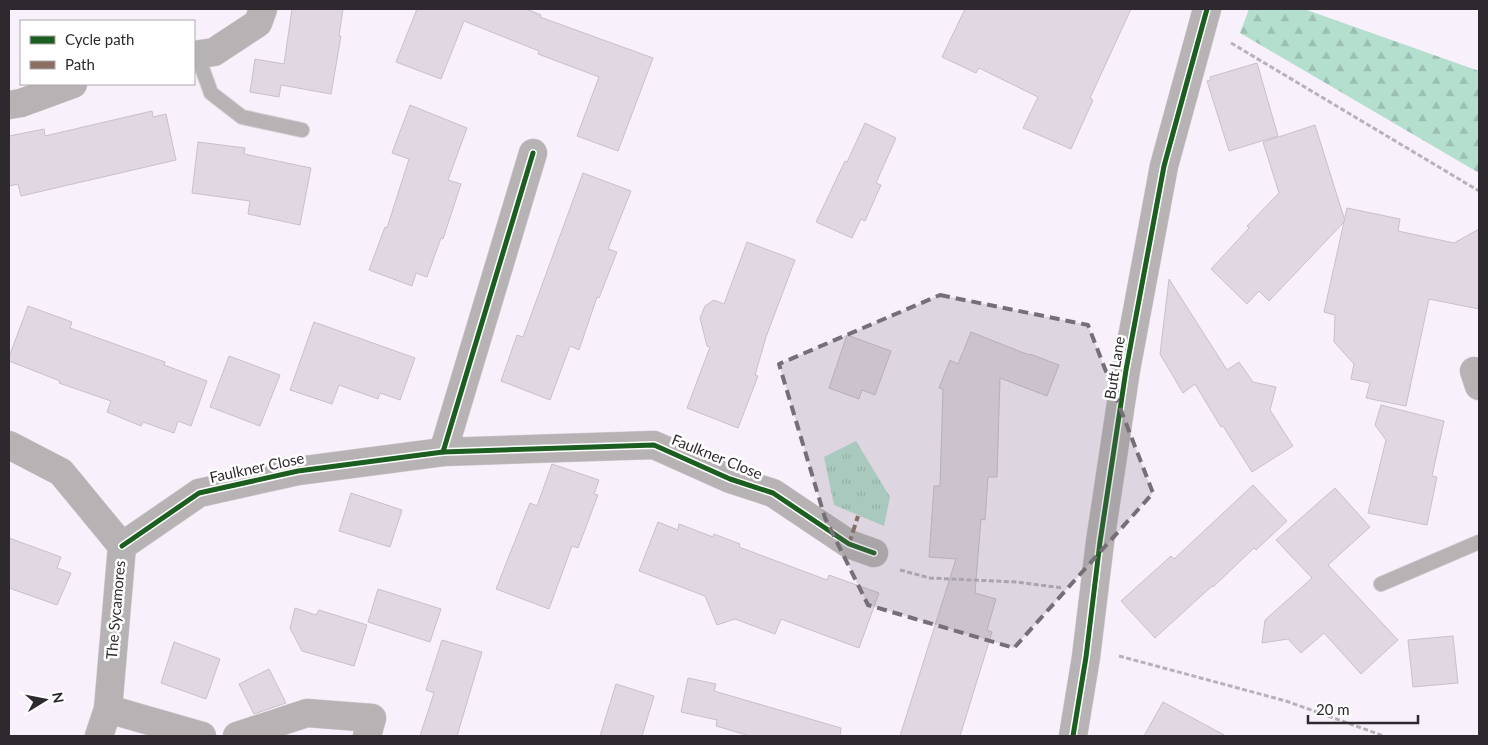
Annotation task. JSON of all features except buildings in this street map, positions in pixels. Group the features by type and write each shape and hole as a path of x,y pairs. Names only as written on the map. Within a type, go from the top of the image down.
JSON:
{"street":[{"path":"196,55 214,52 258,23 263,9"},
{"name":"Butt Lane","path":"1072,736 1086,657 1100,542 1128,360 1164,166 1205,18"},
{"path":"9,105 21,103 70,85"},
{"path":"443,452 533,154"},
{"name":"Faulkner Close","path":"122,546 199,493 298,472 443,452 654,445 730,479 773,494 849,544 874,553"},
{"name":"The Sycamores","path":"9,446 61,472 122,546 108,709 99,736"},
{"path":"108,709 202,736"},
{"path":"237,736 307,713 372,718 367,736"}],"lane":[{"path":"196,55 212,93 242,118 302,130"},
{"path":"1381,584 1479,542"}],"path":[{"path":"1205,18 1228,41 1479,191"},
{"path":"896,569 930,578 1016,582 1064,588"},
{"path":"1113,655 1286,701 1384,736"}],"highlighted area":[{"path":"940,295 1088,325 1153,493 1014,648 868,605 825,518 779,364"}],"green space":[{"path":"1249,9 1304,9 1479,71 1479,173 1240,33"},
{"path":"856,441 890,497 884,526 834,505 824,457"}],"marked path":[{"path":"849,544 858,516"}],"cycle path":[{"path":"1073,736 1086,657 1100,542 1126,370 1164,166 1207,9"},
{"path":"443,452 533,153"},
{"path":"122,546 199,493 298,471 443,452 654,445 730,479 773,493 849,544 874,553"}]}
